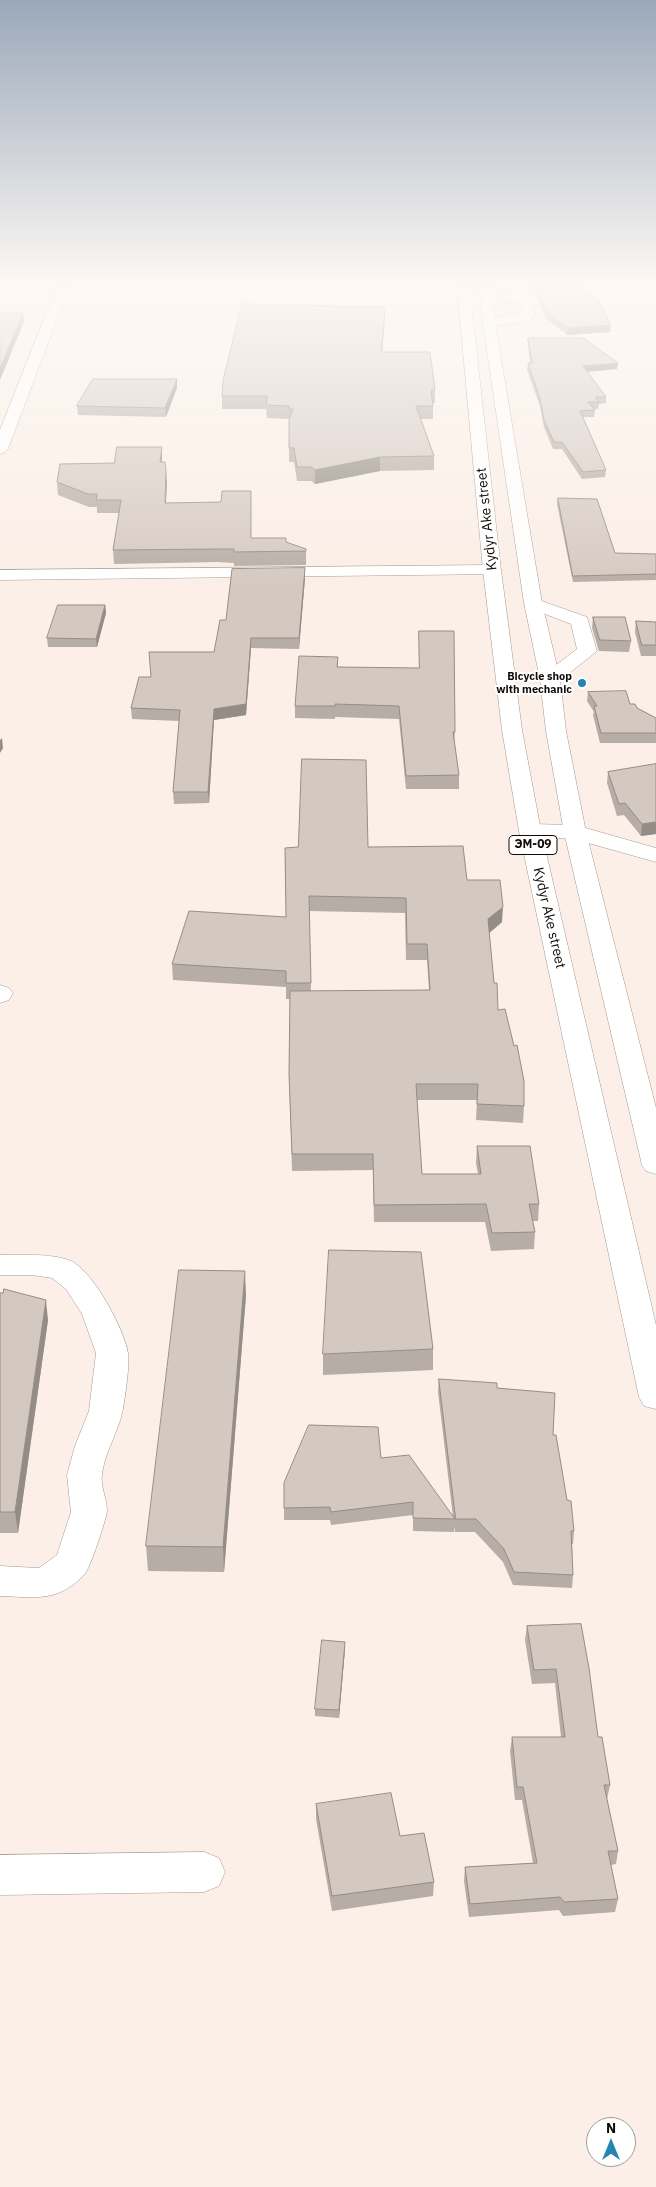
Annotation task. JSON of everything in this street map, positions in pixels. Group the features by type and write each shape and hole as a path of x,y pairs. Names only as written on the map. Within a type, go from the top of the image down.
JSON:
{"main road":[{"path":"0,450 25,386"},
{"name":"Kydyr Ake street","path":"473,386 492,570 512,730 530,831 656,1397"},
{"name":"ЭМ-09","path":"499,386 534,603 550,679 556,731 575,832 656,1165"},
{"path":"0,575 492,570"},
{"path":"534,603 580,621 587,651 550,679"},
{"path":"530,831 575,832 656,855"},
{"path":"0,1265 32,1265 61,1269 78,1282 97,1313 112,1353 106,1411 92,1446 84,1475 89,1512 72,1564 45,1583 0,1581"},
{"path":"0,1874 204,1872"}],"building":[{"path":"89,386 174,386 165,408 77,406"},
{"path":"223,386 434,386 435,390 431,390 433,406 416,406 434,456 380,457 315,470 311,467 297,467 294,448 289,448 289,420 293,409 289,409 289,406 266,405 267,396 222,396"},
{"path":"536,386 598,386 606,397 595,397 599,402 588,402 595,410 580,411 606,470 583,472 562,442 554,442 544,420"},
{"path":"117,447 162,447 160,462 165,462 166,470 165,503 221,502 222,491 251,491 251,538 286,538 286,542 306,549 306,551 234,552 234,549 113,550 121,500 96,500 97,494 88,494 57,482 60,464 114,463"},
{"path":"558,498 597,499 615,553 656,554 656,574 573,576"},
{"path":"305,568 299,638 251,638 246,704 214,709 208,792 173,792 180,710 131,708 139,677 151,677 149,652 214,652 220,620 226,620 232,569"},
{"path":"58,605 105,605 96,639 47,638"},
{"path":"593,617 625,617 631,641 600,640"},
{"path":"636,621 656,622 656,645 642,645"},
{"path":"419,631 454,631 455,732 453,732 459,775 406,776 399,706 335,704 335,706 295,706 299,656 338,657 337,667 419,668"},
{"path":"626,691 630,704 635,704 637,708 656,718 656,733 601,733 594,706 597,706 588,692"},
{"path":"302,759 366,760 368,847 463,846 467,880 500,880 503,907 488,919 494,983 497,983 498,1010 505,1009 514,1046 517,1045 524,1081 524,1106 477,1104 478,1084 416,1084 422,1174 481,1174 477,1146 530,1146 539,1204 529,1204 535,1232 492,1233 486,1204 374,1205 373,1154 292,1154 289,1074 290,991 430,990 427,944 407,944 406,898 309,896 311,983 286,983 286,971 172,964 189,911 286,917 285,848 298,847"},
{"path":"656,764 656,822 642,824 625,803 619,804 608,772"},
{"path":"329,1250 421,1252 433,1349 323,1354"},
{"path":"179,1270 245,1271 223,1547 146,1546"},
{"path":"4,1289 46,1300 15,1512 0,1512 0,1293 3,1293"},
{"path":"439,1379 497,1383 497,1388 555,1393 553,1435 556,1435 567,1500 571,1501 574,1531 571,1531 573,1575 514,1572 504,1549 476,1519 456,1519"},
{"path":"309,1425 378,1427 381,1458 409,1455 455,1519 413,1518 413,1502 331,1512 330,1507 284,1508 284,1483"},
{"path":"581,1624 598,1737 602,1737 610,1785 604,1785 618,1851 608,1851 618,1899 564,1902 560,1897 470,1904 465,1867 537,1863 523,1787 517,1787 512,1737 565,1737 556,1669 534,1670 527,1626"},
{"path":"322,1640 345,1642 339,1710 315,1709"},
{"path":"391,1793 400,1836 424,1833 434,1882 332,1896 316,1804"}],"place":[{"name":"Bicycle shop with mechanic","path":"582,683"}]}
